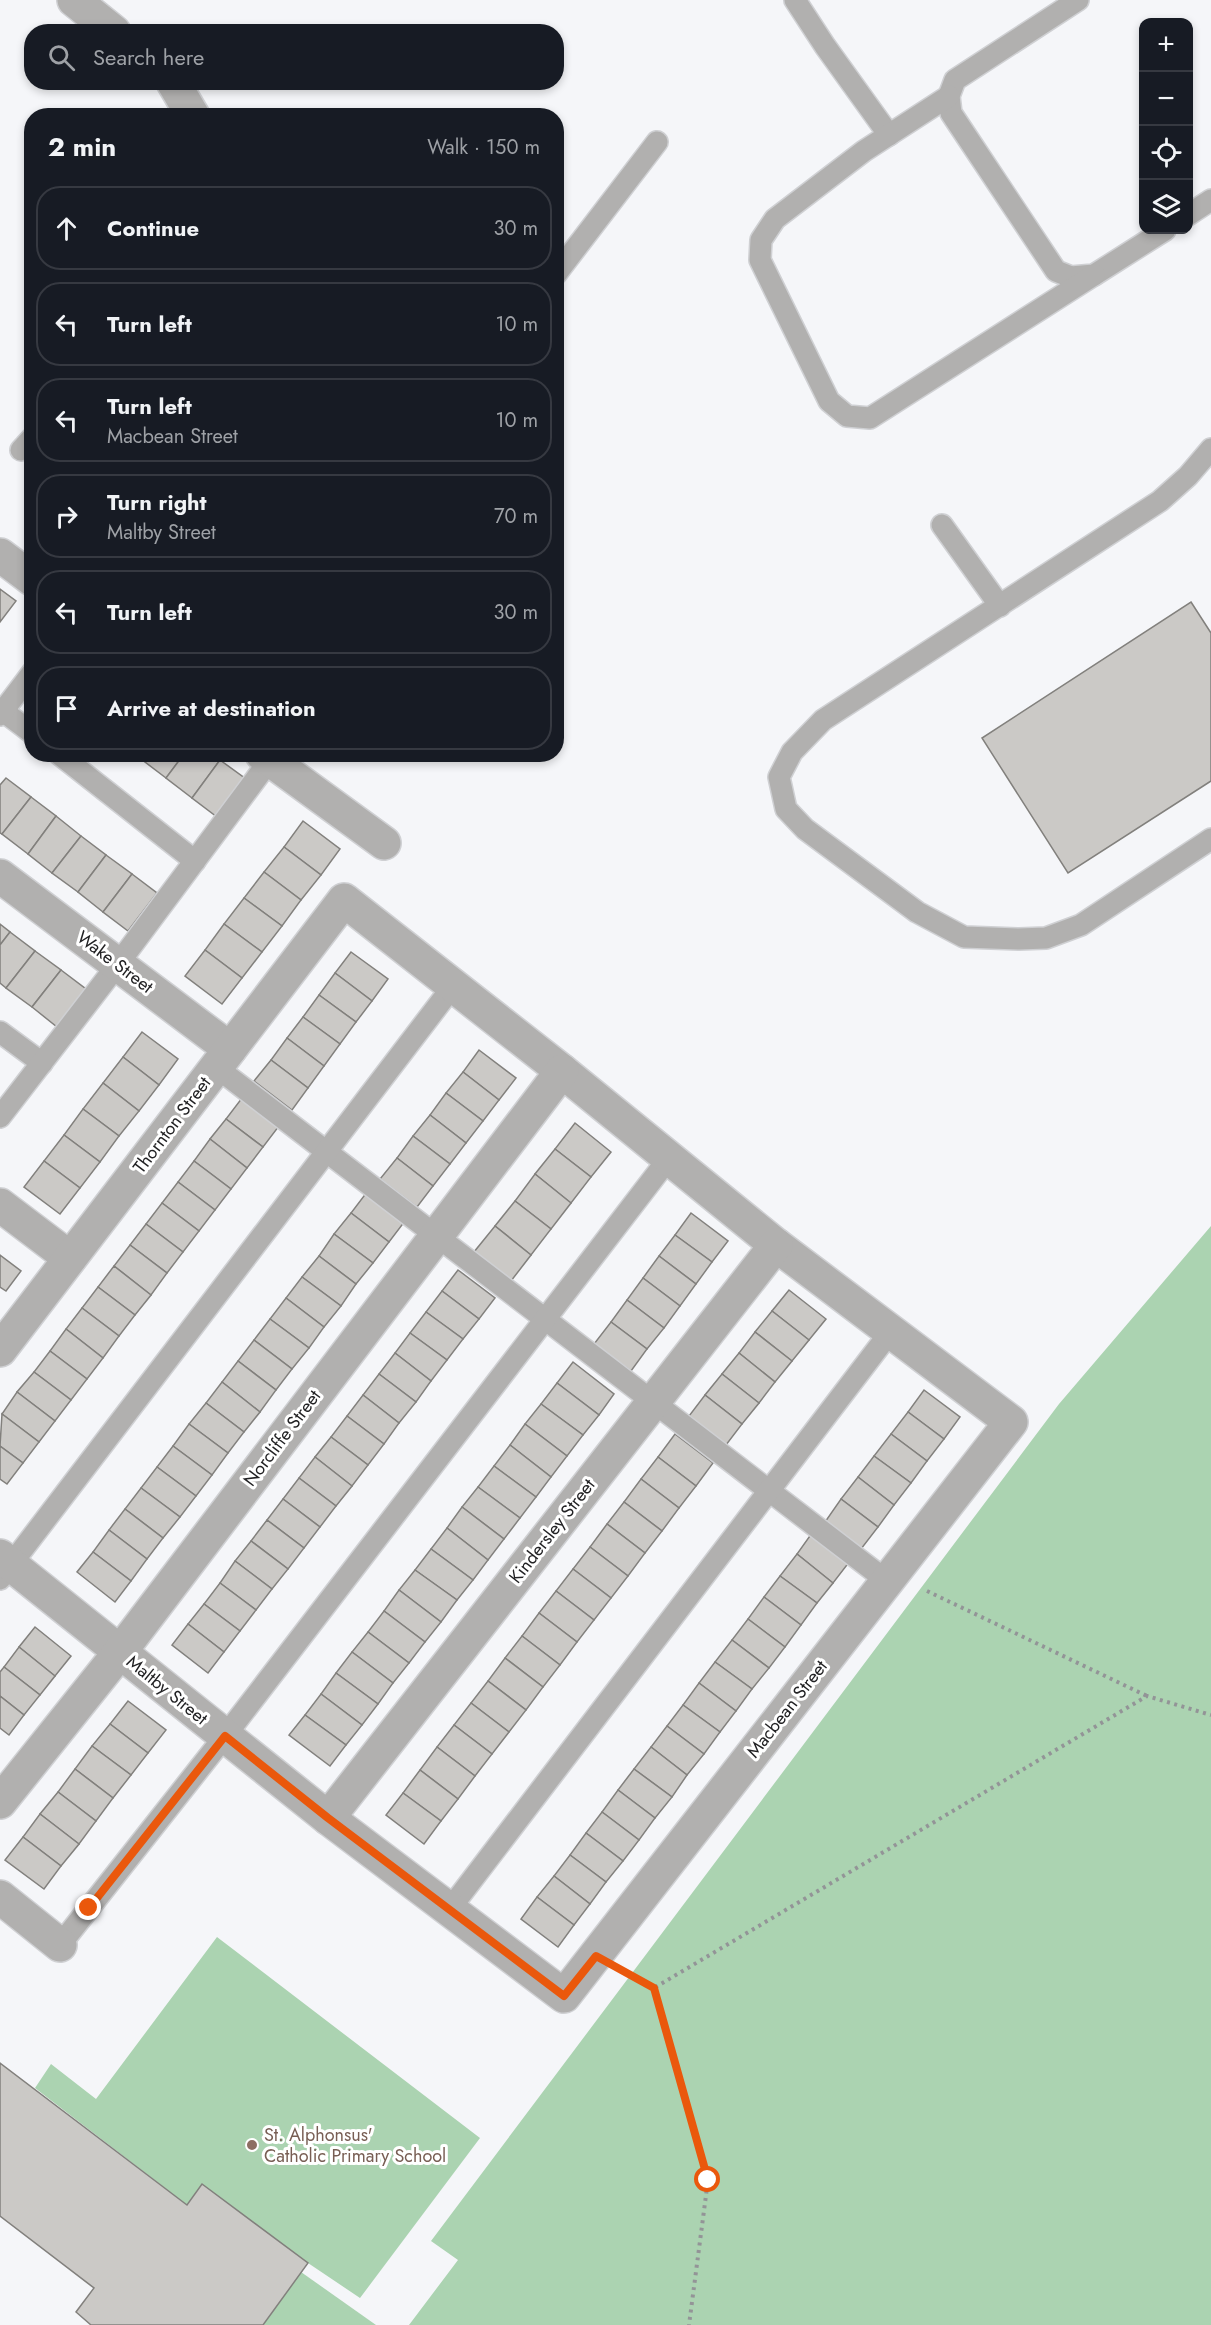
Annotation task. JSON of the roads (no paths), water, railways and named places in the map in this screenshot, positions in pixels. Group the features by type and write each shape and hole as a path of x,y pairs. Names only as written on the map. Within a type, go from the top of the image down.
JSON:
{"street":[{"path":"74,0 104,24"},
{"path":"177,90 188,108"},
{"path":"0,555 24,573"},
{"path":"273,762 384,843"},
{"name":"Wake Street","path":"0,876 118,964 223,1058"},
{"name":"Thornton Street","path":"0,1350 344,900 453,986"},
{"path":"453,986 562,1071 776,1245 891,1331"},
{"name":"Norcliffe Street","path":"0,1802 120,1652 562,1071"},
{"path":"0,1205 70,1258"},
{"name":"Kindersley Street","path":"328,1818 776,1245"},
{"name":"Macbean Street","path":"564,1996 1011,1422 891,1331"},
{"name":"Maltby Street","path":"4,1567 120,1652 328,1818 564,1996"},
{"path":"0,1897 60,1945"}],"lane":[{"path":"795,0 889,135"},
{"path":"1078,0 1056,6 955,80 949,96 951,113 1056,270 1071,277 1094,275"},
{"path":"949,96 864,151 775,219 761,240 760,260 829,401 847,416 870,418 1159,234"},
{"path":"564,264 657,142"},
{"path":"1193,211 1211,200"},
{"path":"1211,449 1188,476 1160,501 823,720 792,752 779,777 786,809 805,830 917,912 964,937 1046,938 1081,925 1211,839"},
{"path":"942,525 1000,606"},
{"path":"24,683 1,713 24,728"},
{"path":"68,762 195,861"},
{"path":"0,1117 195,861 263,762"},
{"path":"4,1567 453,986"},
{"path":"0,1032 42,1063"},
{"path":"223,1058 326,1151 770,1491 889,1577"},
{"path":"60,1945 225,1736 669,1158"},
{"path":"450,1910 891,1331"}],"place":[{"name":"St. Alphonsus' Catholic Primary School","path":"252,2145"}]}
